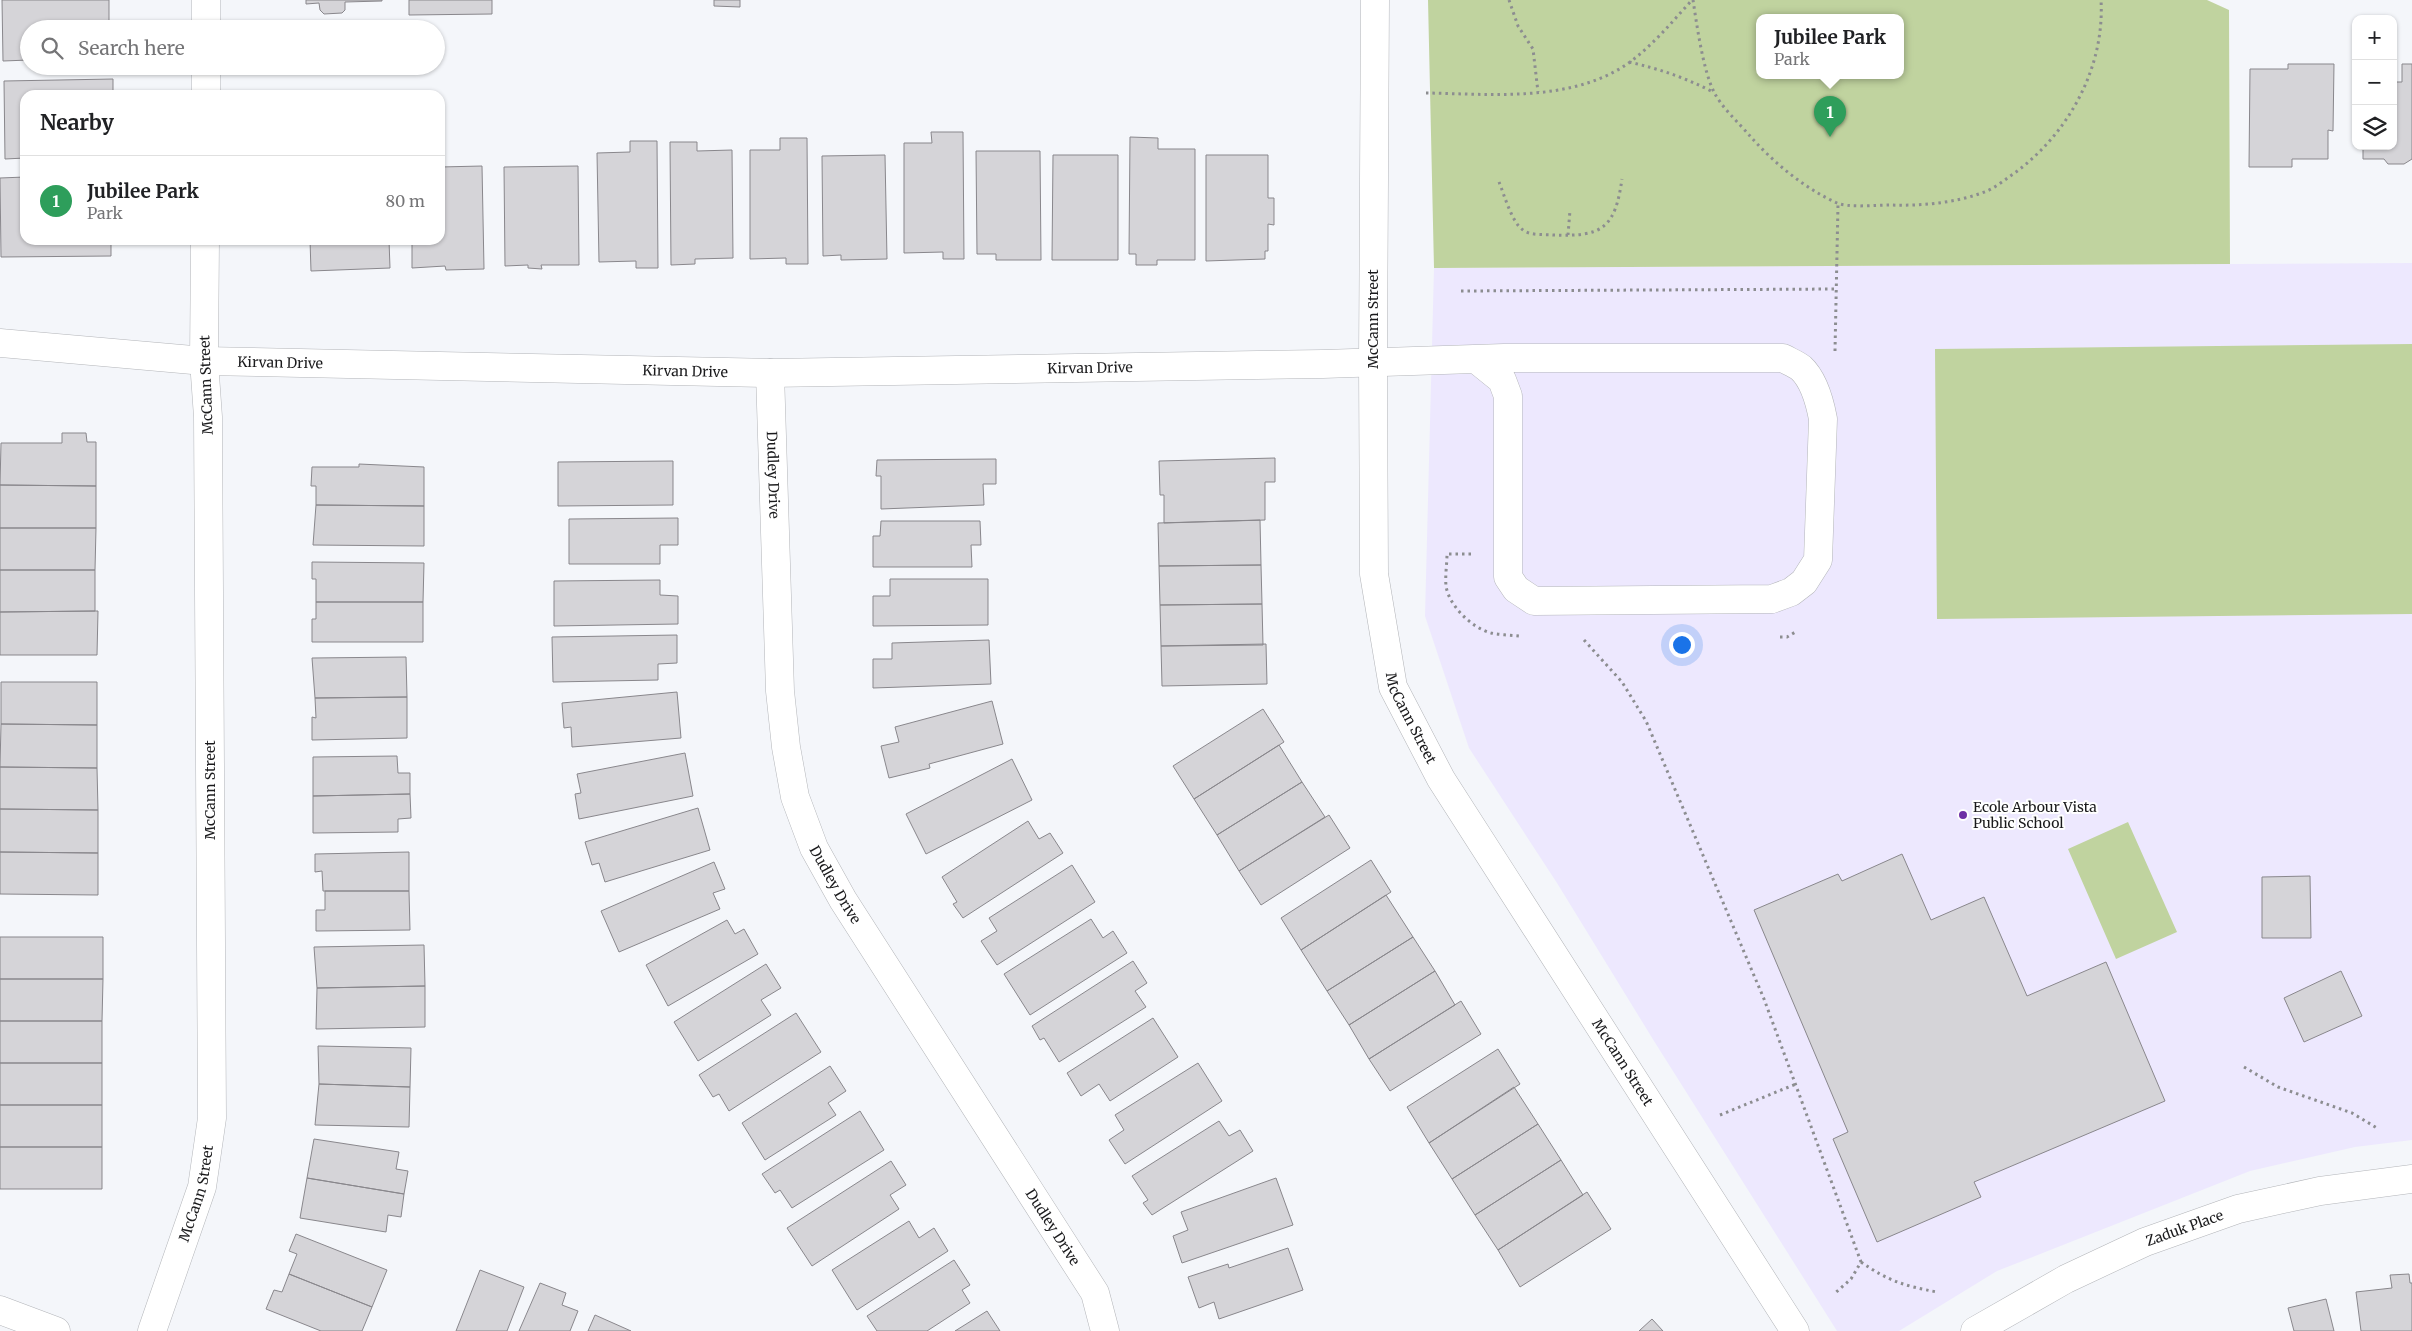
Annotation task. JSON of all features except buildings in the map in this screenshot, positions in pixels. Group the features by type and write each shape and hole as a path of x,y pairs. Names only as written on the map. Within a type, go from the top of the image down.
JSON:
{"street":[{"path":"206,0 206,20"},
{"name":"McCann Street","path":"1375,0 1372,362 1374,574 1393,687 1441,779 1795,1331"},
{"path":"206,75 206,90"},
{"name":"McCann Street","path":"152,1331 202,1187 212,1118 208,417 204,361 205,245"},
{"name":"Kirvan Drive","path":"0,343 204,361 770,374 1476,359 1783,358 1801,368 1820,402 1823,419 1818,560 1804,582 1792,592 1772,599 1534,601 1516,590 1508,578 1508,396 1502,380 1476,359"},
{"name":"Dudley Drive","path":"770,374 780,691 795,798 814,848 843,900 1095,1293 1105,1331"},
{"name":"Zaduk Place","path":"1974,1331 2066,1279 2145,1242 2238,1209 2320,1191 2412,1179"},
{"path":"0,1310 56,1331"}],"path":[{"path":"1509,0 1518,26 1533,50 1538,92"},
{"path":"1426,93 1538,92 1581,84 1606,76 1629,62 1658,38 1693,0"},
{"path":"1693,0 1700,40 1714,93"},
{"path":"1629,62 1658,68 1686,78 1714,93 1770,158 1805,184 1838,204 1906,206 1947,202 1988,191 2021,169 2046,146 2066,122 2083,92 2096,53 2102,0"},
{"path":"1498,182 1516,224 1523,230 1531,233 1568,235 1592,232 1605,226 1616,210 1622,179"},
{"path":"1835,355 1838,204"},
{"path":"1568,235 1570,210"},
{"path":"1461,291 1837,289"},
{"path":"1584,640 1622,682 1646,721 1764,999 1861,1262 1884,1278 1938,1292"},
{"path":"2244,1067 2278,1087 2352,1113 2377,1128"},
{"path":"1720,1115 1796,1084"},
{"path":"1834,1294 1851,1279 1861,1262"}],"shaded area":[{"name":"Ecole Arbour Vista Public School","path":"2412,263 2412,1140 2355,1147 2250,1171 1997,1271 1899,1331 1837,1331 1557,883 1469,748 1425,616 1434,268"}],"green space":[{"path":"1428,0 2207,0 2229,10 2230,264 1434,268"},
{"path":"2412,344 2412,614 1937,619 1935,349"},
{"path":"2128,822 2177,932 2116,959 2068,849"}],"place":[{"name":"Jubilee Park","path":"1830,137"},
{"name":"Ecole Arbour Vista Public School","path":"1963,815"}]}
